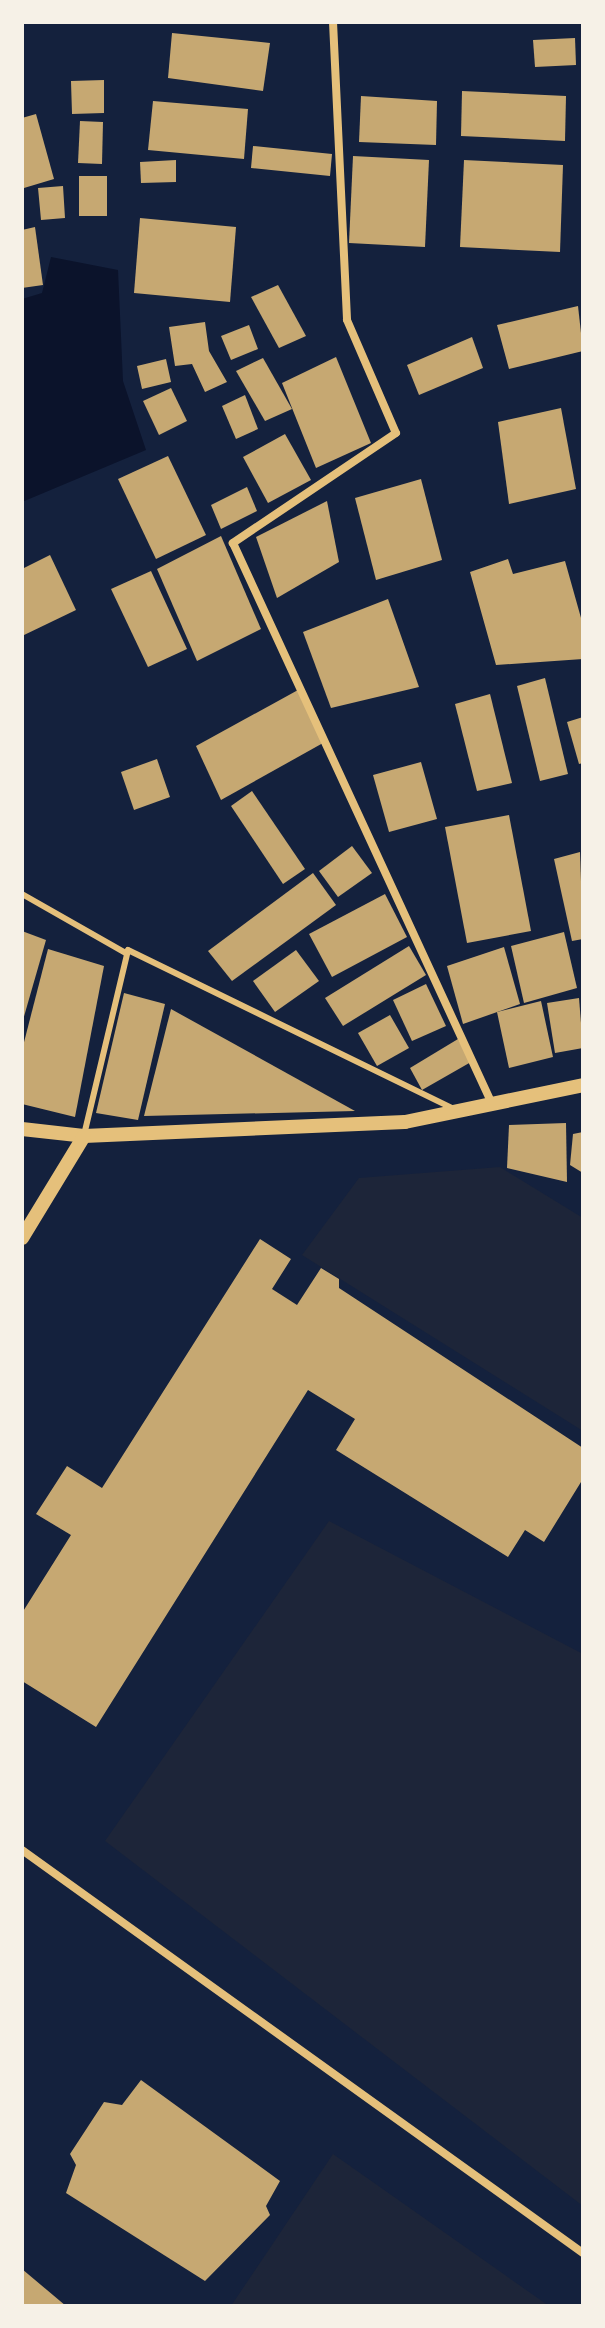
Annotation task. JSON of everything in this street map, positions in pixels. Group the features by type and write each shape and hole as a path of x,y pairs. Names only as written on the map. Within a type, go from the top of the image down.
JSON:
{"street":[{"path":"333,22 347,320 396,433 233,543 494,1107"},
{"path":"22,1129 84,1136 405,1122 494,1107 583,1085"},
{"path":"22,1238 84,1136"},
{"path":"22,1850 583,2253"}],"lane":[{"path":"22,894 127,950 84,1136"},
{"path":"91,1105 128,950 461,1112"}],"shaded area":[{"path":"51,257 118,270 123,381 146,450 22,502 22,299 42,293"},
{"path":"500,1167 583,1218 583,1431 302,1255 359,1178"},
{"path":"329,1521 583,1654 583,2206 105,1841"},
{"path":"333,2154 549,2306 231,2306"}],"building":[{"path":"172,33 270,43 263,91 168,78"},
{"path":"575,38 576,65 535,67 533,40"},
{"path":"104,80 104,113 72,114 71,81"},
{"path":"462,91 566,96 565,141 461,136"},
{"path":"361,96 437,101 436,145 359,142"},
{"path":"153,101 248,109 244,159 148,150"},
{"path":"36,114 54,179 24,188 22,118"},
{"path":"80,121 103,122 102,164 78,163"},
{"path":"253,146 332,154 330,176 251,168"},
{"path":"353,156 429,160 425,247 349,243"},
{"path":"176,160 176,182 141,183 140,162"},
{"path":"464,160 563,165 560,252 460,247"},
{"path":"79,176 107,176 107,216 79,216"},
{"path":"63,186 65,218 41,220 38,188"},
{"path":"140,218 236,227 230,302 134,293"},
{"path":"35,227 43,285 22,288 22,230"},
{"path":"278,285 306,336 279,348 251,297"},
{"path":"578,306 583,351 509,369 497,325"},
{"path":"205,322 209,351 227,382 205,392 192,364 175,366 169,327"},
{"path":"249,325 258,349 231,360 221,336"},
{"path":"472,337 483,368 419,395 407,365"},
{"path":"336,357 371,443 316,468 282,383"},
{"path":"263,358 292,409 265,421 236,371"},
{"path":"166,359 171,382 142,389 137,366"},
{"path":"171,388 187,421 159,435 143,401"},
{"path":"245,395 258,429 236,439 222,406"},
{"path":"561,408 576,489 509,504 498,422"},
{"path":"285,434 311,480 268,503 243,457"},
{"path":"168,456 206,535 156,559 118,479"},
{"path":"421,479 442,560 376,580 355,498"},
{"path":"247,487 257,511 221,529 211,505"},
{"path":"327,501 339,562 277,598 256,537"},
{"path":"221,536 261,629 197,661 157,569"},
{"path":"50,555 76,610 22,636 22,569"},
{"path":"508,559 513,574 565,561 583,625 583,659 496,665 470,572"},
{"path":"151,571 187,649 148,667 111,589"},
{"path":"388,599 419,687 331,708 303,632"},
{"path":"545,678 568,774 540,781 517,686"},
{"path":"298,690 323,743 221,800 196,746"},
{"path":"490,694 512,783 477,791 455,704"},
{"path":"583,717 583,763 579,764 567,722"},
{"path":"157,759 170,797 134,810 121,772"},
{"path":"421,762 437,819 389,832 373,775"},
{"path":"252,791 305,869 283,884 231,806"},
{"path":"509,815 531,931 467,943 445,827"},
{"path":"352,846 372,873 338,897 319,871"},
{"path":"580,852 583,939 572,941 554,859"},
{"path":"313,873 336,905 232,981 208,951"},
{"path":"385,894 407,937 332,977 309,934"},
{"path":"22,931 46,940 23,1020 22,1020"},
{"path":"564,932 577,988 524,1003 511,946"},
{"path":"409,946 426,975 343,1026 325,998"},
{"path":"504,947 520,1004 463,1024 447,966"},
{"path":"48,949 104,966 75,1117 22,1104 22,1050"},
{"path":"296,950 319,981 275,1012 253,981"},
{"path":"426,984 446,1026 412,1041 393,1000"},
{"path":"124,993 165,1004 138,1120 96,1113"},
{"path":"579,998 583,1048 555,1053 547,1003"},
{"path":"541,1001 553,1057 509,1068 497,1012"},
{"path":"171,1009 355,1111 144,1116"},
{"path":"390,1015 409,1048 377,1066 358,1033"},
{"path":"458,1039 471,1062 422,1090 410,1068"},
{"path":"566,1123 567,1182 507,1168 509,1125"},
{"path":"583,1132 583,1173 570,1165 573,1134"},
{"path":"260,1239 291,1259 272,1289 297,1305 321,1268 339,1279 339,1288 583,1448 581,1482 544,1542 525,1530 508,1557 336,1450 355,1419 308,1390 96,1727 22,1681 22,1613 71,1535 36,1514 67,1466 102,1488"},
{"path":"141,2080 280,2181 266,2206 270,2215 205,2281 66,2193 76,2165 70,2154 104,2102 122,2105"},
{"path":"22,2269 66,2306 22,2306"}]}
